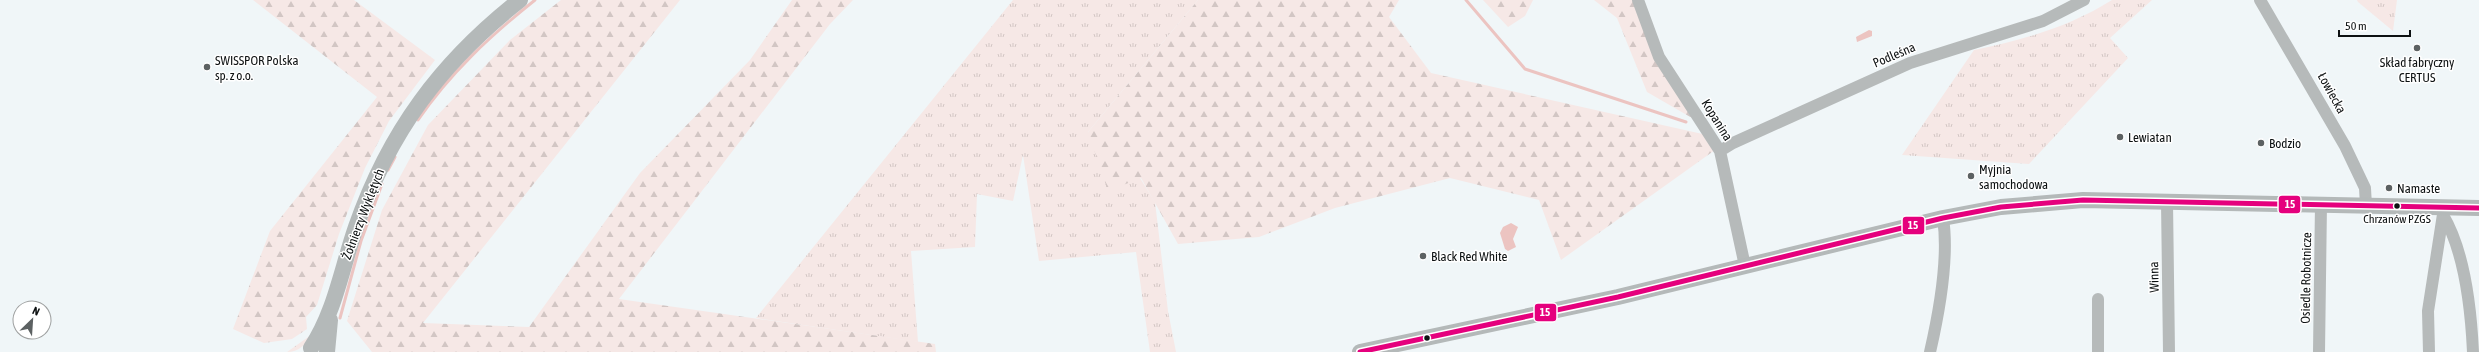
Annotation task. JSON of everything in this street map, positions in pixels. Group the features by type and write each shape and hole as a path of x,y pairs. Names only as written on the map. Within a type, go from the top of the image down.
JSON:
{"street":[{"name":"Żołnierzy Wyklętych","path":"316,351 365,200 398,132 446,67 483,30 520,0"},
{"name":"Kopanina","path":"1638,0 1659,57 1720,151 1745,266"},
{"name":"Podleśna","path":"1720,151 1733,143 1910,63 2043,21 2084,0"},
{"name":"Łowiecka","path":"2260,0 2345,146 2365,188 2366,206"},
{"path":"1360,352 1618,297 1943,218 2033,203 2083,200 2321,204 2443,211 2479,208"},
{"name":"Winna","path":"2167,202 2169,352"},
{"name":"Osiedle Robotnicze","path":"2319,352 2321,204"},
{"path":"2428,352 2428,311 2443,211"},
{"path":"2443,211 2452,229 2471,304 2473,352"},
{"path":"1930,352 1937,321 1945,251 1943,218"},
{"path":"2098,299 2098,352"}],"green space":[{"path":"253,0 354,0 435,60 389,121 365,168 339,234 317,305 306,317 307,329 292,339 264,343 233,329 270,231 377,97"},
{"path":"561,0 680,0 423,323 529,327 640,173 750,60 792,0 853,0 830,24 619,299 935,344 936,352 372,352 347,321 382,210 428,125 510,40"},
{"path":"1013,0 1198,0 1088,132 1140,178 1155,202 1168,311 1176,352 1150,352 1136,252 1039,261 1023,155 1013,201 977,194 975,247 911,251 918,342 756,318"},
{"path":"1198,0 1399,0 1389,17 1431,73 1707,135 1715,150 1561,260 1539,200 1450,178 1335,208 1259,237 1178,244 1141,178 1108,191 1088,132"},
{"path":"1483,0 1533,0 1525,16 1508,27"},
{"path":"1594,0 1634,0 1644,32 1651,47 1666,76 1692,118 1647,92 1617,18"},
{"path":"2112,0 2152,0 2110,38 2128,58 2029,164 1902,155 1974,50 2028,37 2062,25 2079,18"},
{"path":"2357,0 2397,0 2393,31 2358,2"},
{"path":"311,335 301,347 295,351 287,352"}],"shaded area":[{"path":"1869,30 1872,31 1872,36 1857,42 1856,37"},
{"path":"1511,223 1518,227 1513,239 1516,247 1508,251 1505,249 1500,233 1503,227"}],"waterway":[{"path":"418,120 443,86 457,71 502,27 535,0"},
{"path":"1466,0 1525,69 1686,122"},
{"path":"388,170 395,157"},
{"path":"340,318 361,241 382,184"}],"transit line":[{"name":"15","path":"1360,352 1618,297 1943,218 2001,207 2083,200 2479,208"}],"place":[{"name":"Skład fabryczny CERTUS","path":"2417,48"},
{"name":"SWISSPOR Polska sp. z o.o.","path":"207,67"},
{"name":"Lewiatan","path":"2120,137"},
{"name":"Bodzio","path":"2261,143"},
{"name":"Myjnia samochodowa","path":"1971,176"},
{"name":"Namaste","path":"2389,188"},
{"name":"Chrzanów PZGS","path":"2397,206"},
{"name":"Black Red White","path":"1423,256"}]}
